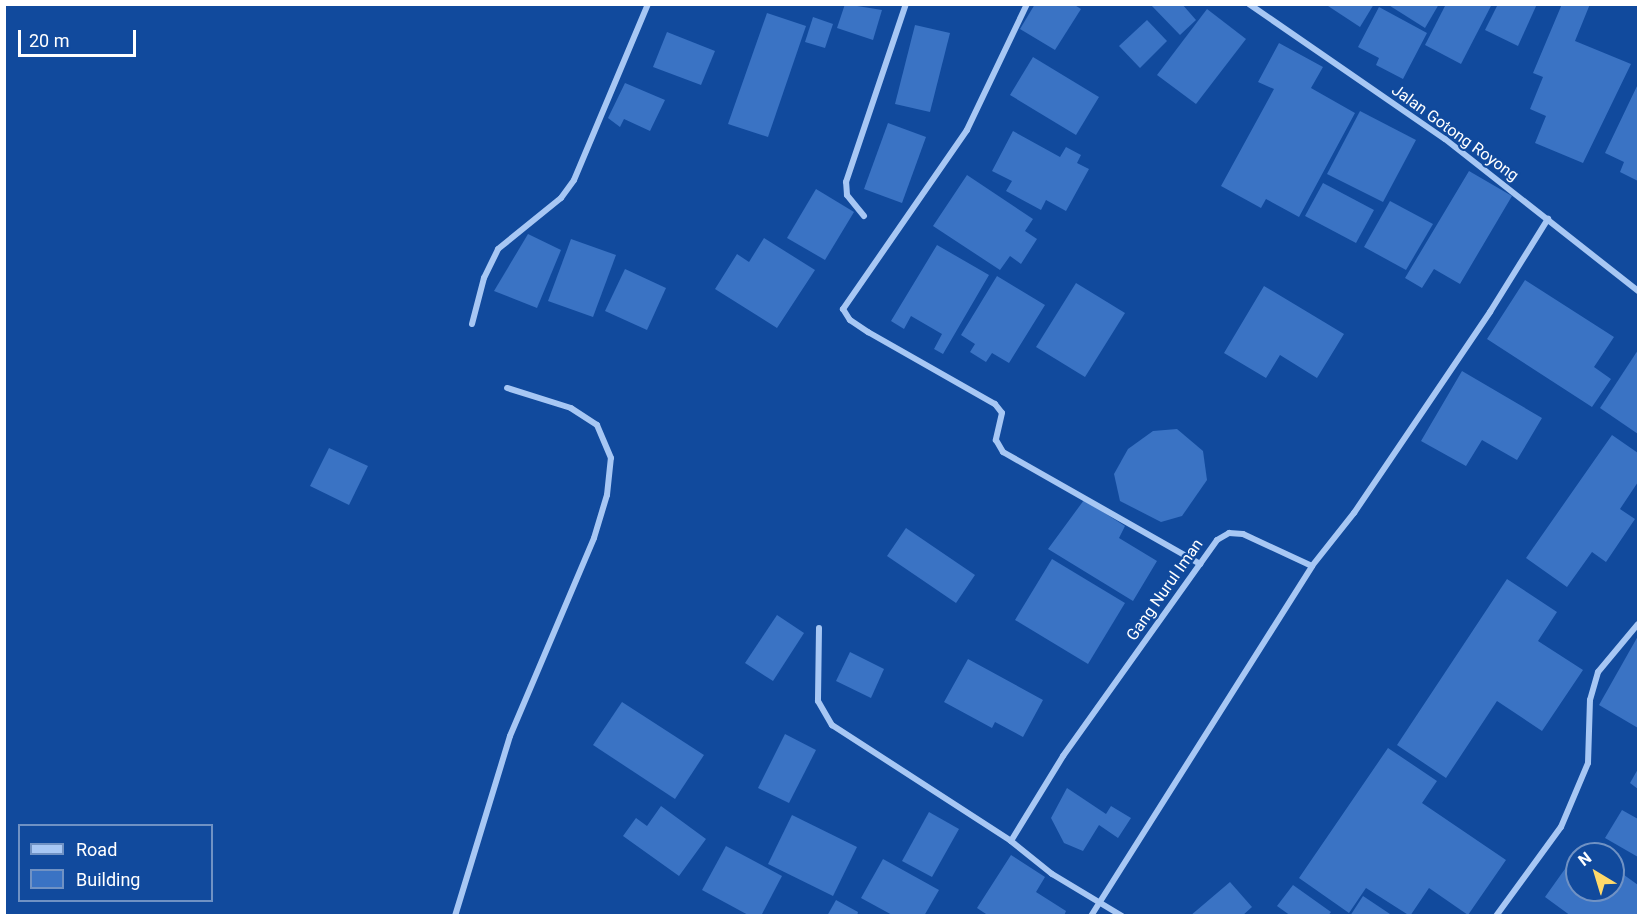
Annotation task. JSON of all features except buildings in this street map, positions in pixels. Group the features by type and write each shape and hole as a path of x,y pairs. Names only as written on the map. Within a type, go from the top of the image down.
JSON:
{"street":[{"path":"472,324 484,278 498,249 561,198 574,180 648,4"},
{"path":"864,216 847,195 846,182 906,4"},
{"path":"1027,4 967,130 843,309 850,320 868,332 995,404 1002,413 996,440 1003,452 1200,564"},
{"name":"Jalan Gotong Royong","path":"1250,4 1445,140 1638,291"},
{"path":"1091,915 1312,567 1354,513 1470,341 1548,219"},
{"path":"455,915 510,736 594,538 607,495 611,458 597,425 571,408 507,388"},
{"name":"Gang Nurul Iman","path":"1011,841 1063,756 1217,540 1228,533 1255,538 1312,567"},
{"path":"1496,915 1561,827 1588,763 1590,700 1598,672 1638,624"},
{"path":"819,628 818,701 832,725 1011,841 1052,874 1099,904 1122,915"}]}
